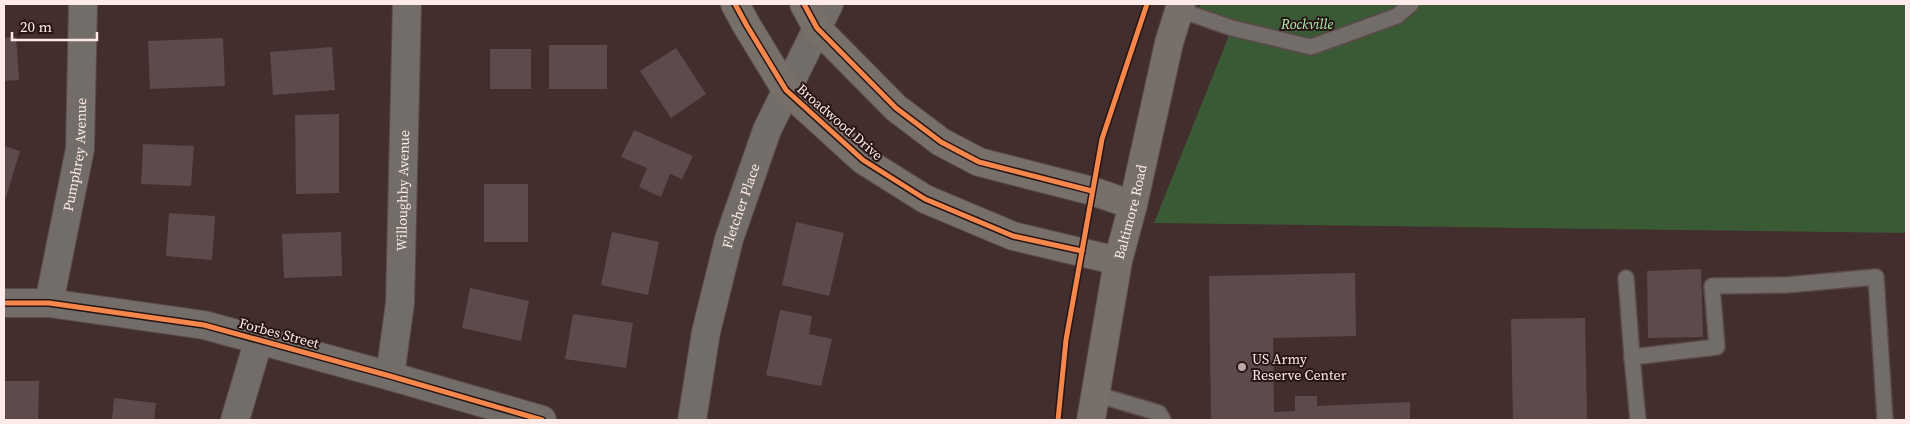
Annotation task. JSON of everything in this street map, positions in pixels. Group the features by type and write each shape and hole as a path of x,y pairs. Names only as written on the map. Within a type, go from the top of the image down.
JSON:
{"street":[{"name":"Pumphrey Avenue","path":"49,304 80,149 83,4"},
{"name":"Willoughby Avenue","path":"390,376 400,303 407,4"},
{"name":"Broadwood Drive","path":"735,4 746,26 786,90 863,160 924,199 1014,236 1118,261"},
{"path":"804,4 817,28 896,108 941,142 979,162 1076,186 1133,205"},
{"name":"Fletcher Place","path":"692,420 706,332 729,239 767,130 830,4"},
{"name":"Baltimore Road","path":"1093,407 1118,261 1133,205 1169,44 1181,7"},
{"name":"Forbes Street","path":"4,303 49,304 204,325 542,420"},
{"path":"235,420 259,339"}],"lane":[{"path":"1181,7 1232,28 1311,47 1397,16 1411,4"},
{"path":"1632,358 1717,347 1712,286 1786,285 1876,277 1885,420"},
{"path":"1626,278 1638,420"},
{"path":"1093,407 1159,413 1163,420"}],"green space":[{"name":"Rockville","path":"1201,4 1906,4 1906,233 1154,223 1232,28 1197,16"}],"building":[{"path":"16,37 19,80 4,81 4,38"},
{"path":"223,38 225,86 150,89 148,41"},
{"path":"549,45 607,45 607,89 549,89"},
{"path":"332,47 335,90 273,95 270,52"},
{"path":"676,48 706,94 671,118 640,71"},
{"path":"490,49 531,49 531,89 490,89"},
{"path":"339,114 339,193 296,194 295,115"},
{"path":"634,130 693,156 682,179 670,174 661,197 639,187 647,168 621,157"},
{"path":"143,144 194,146 191,186 141,184"},
{"path":"4,146 20,151 4,204"},
{"path":"484,184 528,184 528,242 484,242"},
{"path":"169,213 215,216 212,260 166,256"},
{"path":"796,222 844,233 829,296 782,285"},
{"path":"341,232 342,276 284,278 282,234"},
{"path":"612,232 659,242 648,295 601,285"},
{"path":"1701,269 1703,337 1648,338 1647,271"},
{"name":"US Army Reserve Center","path":"1355,273 1356,336 1273,338 1274,412 1295,411 1295,396 1317,396 1317,406 1410,402 1410,420 1211,420 1209,276"},
{"path":"470,288 529,301 521,341 462,328"},
{"path":"780,310 812,316 809,334 832,339 821,386 766,375"},
{"path":"573,314 633,323 626,368 565,359"},
{"path":"1585,318 1587,420 1513,420 1511,319"},
{"path":"4,381 39,381 38,420 4,420"},
{"path":"114,398 156,403 154,420 112,420"}],"cycle path":[{"path":"735,4 786,90 863,160 925,199 1013,236 1082,251"},
{"path":"804,4 817,28 896,108 941,142 979,162 1092,191"},
{"path":"1058,420 1066,340 1102,139 1147,4"},
{"path":"4,303 49,303 204,325 542,420"}],"place":[{"name":"US Army Reserve Center","path":"1242,367"}]}
